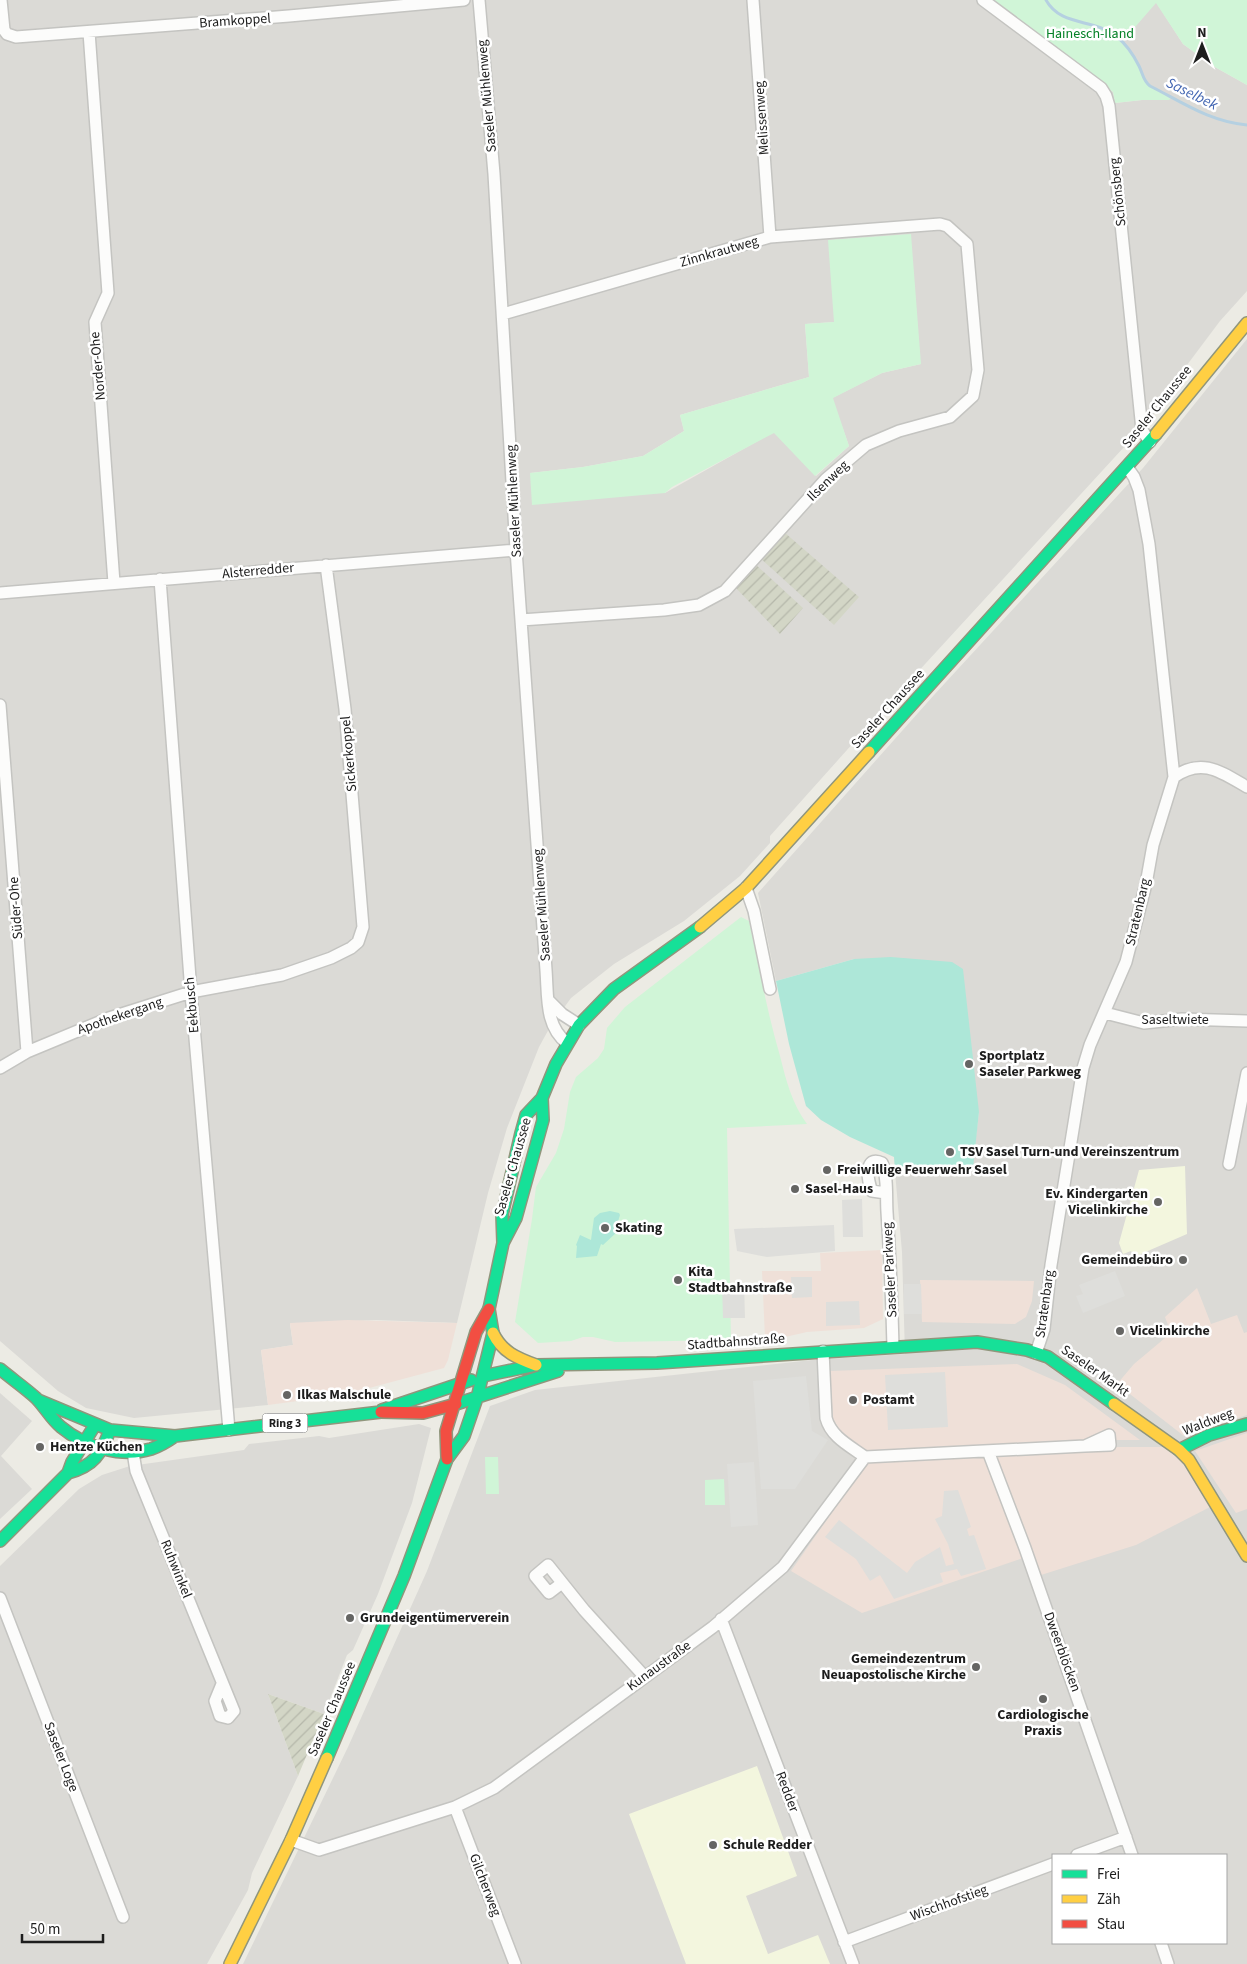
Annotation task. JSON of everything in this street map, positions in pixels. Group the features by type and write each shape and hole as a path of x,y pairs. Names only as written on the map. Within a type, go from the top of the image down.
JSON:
{"main road":[{"name":"Saseler Chaussee","path":"447,1459 446,1432 456,1404 476,1332 489,1309 503,1242 502,1215 526,1115 542,1098 556,1064 579,1025 614,989 710,920 746,888 1150,442 1247,323"},
{"name":"Saseler Chaussee","path":"503,1242 516,1218 542,1120 542,1098"},
{"name":"Saseler Chaussee","path":"230,1964 291,1840 404,1576 447,1459 464,1436 477,1398 493,1334 489,1309"},
{"path":"493,1334 496,1342 503,1350 536,1365"},
{"name":"Saseler Markt","path":"893,1347 977,1342 1016,1347 1048,1357 1180,1450 1189,1460 1247,1556"},
{"name":"Stadtbahnstraße","path":"374,1412 462,1382 536,1365 657,1363 893,1347"},
{"name":"Stadtbahnstraße","path":"110,1430 175,1436 374,1412 423,1413 477,1398 542,1375 582,1365"},
{"name":"Ring 3","path":"0,1369 38,1400 61,1427 74,1436 103,1448"},
{"name":"Ring 3","path":"38,1400 110,1430"},
{"name":"Waldweg","path":"1180,1450 1209,1435 1247,1424"},
{"path":"0,1541 68,1473 72,1462 96,1425"},
{"path":"68,1473 81,1470 90,1465 103,1448 110,1430"},
{"name":"Stadtbahnstraße","path":"103,1448 133,1452 157,1447 175,1436"}],"street":[{"name":"Bramkoppel","path":"1,0 3,27 6,34 16,37 289,16 464,0"},
{"name":"Saseler Mühlenweg","path":"479,0 494,174 516,550 550,1019 554,1030 567,1043"},
{"name":"Melissenweg","path":"753,0 770,236"},
{"name":"Schönsberg","path":"983,0 1101,88 1106,96 1109,106 1142,430 1150,442"},
{"name":"Norder-Ohe","path":"89,32 108,293 94,322 114,583"},
{"name":"Zinnkrautweg","path":"503,314 770,236 940,224"},
{"name":"Ilsenweg","path":"521,620 664,610 699,605 725,590 826,479 866,446 899,431 950,417 973,396 978,370 967,244 947,226 940,224"},
{"name":"Stratenbarg","path":"1036,1353 1044,1329 1050,1265 1083,1068 1090,1045 1126,962 1146,884 1153,845 1174,777 1149,544 1139,490 1134,477 1127,467"},
{"name":"Alsterredder","path":"0,593 516,550"},
{"name":"Sickerkoppel","path":"326,566 349,753 363,927 358,942"},
{"name":"Eekbusch","path":"160,579 191,992 229,1430"},
{"name":"Süder-Ohe","path":"0,705 27,1052"},
{"path":"1174,777 1185,769 1201,766 1220,772 1247,787"},
{"path":"746,888 754,911 770,988"},
{"name":"Apothekergang","path":"0,1068 27,1052 109,1018 191,992 282,975 331,958 351,948 358,942"},
{"path":"549,1001 562,1014 579,1025"},
{"name":"Saseltwiete","path":"1105,1012 1144,1023 1182,1019 1247,1021"},
{"path":"1229,1164 1247,1073"},
{"name":"Saseler Parkweg","path":"886,1193 893,1347"},
{"path":"823,1351 828,1427 834,1435 865,1457 1085,1446"},
{"name":"Dweerblöcken","path":"988,1451 1025,1548 1132,1854"},
{"name":"Ruhwinkel","path":"133,1452 136,1472 222,1684"},
{"name":"Kunaustraße","path":"291,1840 319,1850 455,1807 494,1788 713,1627 783,1567 865,1457"},
{"path":"562,1583 644,1676"},
{"name":"Saseler Loge","path":"0,1598 123,1917"},
{"name":"Redder","path":"721,1619 853,1964"},
{"name":"Gilcherweg","path":"455,1807 515,1964"},
{"path":"1080,1854 1126,1837"},
{"name":"Wischhofstieg","path":"844,1942 1052,1864"},
{"path":"1160,1944 1168,1964"}],"shaded area":[{"path":"0,0 988,0 1113,92 1115,103 1142,100 1150,86 1145,81 1135,60 1122,42 1156,2 1183,44 1213,66 1247,85 1247,291 1220,321 1178,377 1180,383 1169,398 881,712 770,836 770,843 740,876 684,921 614,964 571,998 550,1027 539,1047 507,1128 488,1193 457,1323 376,1320 290,1324 293,1345 261,1350 268,1405 134,1418 86,1408 58,1391 0,1341","holes":["834,322 921,364 882,373 832,398 849,446 816,476 774,432 665,493 530,473 583,467 643,456 684,431 680,415 809,377 805,324"]},
{"path":"1247,339 1247,1964 243,1964 348,1747 427,1571 490,1406 535,1390 812,1360 905,1354 902,1252 895,1172 972,1168 979,1112 854,959 776,981 758,893 934,695 1143,468"},
{"path":"784,532 859,597 834,625 760,558"},
{"path":"754,563 803,608 780,634 734,586"},
{"path":"891,957 952,962 963,969 979,1112 973,1168 895,1172 894,1157 850,1137 821,1120 806,1106 789,1044 776,981 854,959"},
{"name":"Ev. Kindergarten Vicelinkirche","path":"1185,1166 1187,1234 1134,1257 1131,1251 1123,1254 1119,1243 1139,1170"},
{"path":"862,1199 863,1237 843,1237 842,1200"},
{"name":"Skating","path":"610,1211 620,1215 616,1228 617,1232 603,1245 601,1244 597,1256 576,1258 576,1245 580,1235 591,1240 594,1218 600,1213"},
{"path":"834,1225 835,1251 767,1257 737,1251 734,1229"},
{"path":"882,1250 883,1319 864,1328 807,1332 785,1337 765,1338 762,1271 821,1271 820,1253"},
{"path":"1115,1271 1125,1296 1083,1313 1076,1296 1083,1294 1079,1285"},
{"path":"791,1277 812,1277 812,1297 792,1298"},
{"path":"920,1280 1034,1281 1032,1301 1026,1317 1015,1324 922,1322"},
{"path":"744,1283 745,1318 723,1318 722,1284"},
{"path":"904,1284 921,1284 922,1314 904,1314"},
{"path":"1197,1288 1211,1324 1237,1315 1244,1333 1247,1332 1247,1415 1184,1436 1117,1384 1134,1364 1171,1333 1165,1317"},
{"path":"859,1301 860,1325 826,1326 826,1302"},
{"path":"347,1320 457,1323 448,1360 444,1368 343,1395 268,1405 261,1350 293,1345 290,1323"},
{"path":"1017,1364 1065,1385 1140,1440 1107,1440 868,1454 846,1440 833,1419 830,1371"},
{"path":"945,1372 948,1427 888,1430 885,1375"},
{"path":"806,1376 812,1431 828,1440 795,1489 761,1489 753,1381"},
{"path":"0,1393 32,1421 1,1456 32,1489 0,1519"},
{"path":"419,1424 431,1428 412,1503 378,1594 353,1650 347,1655 324,1714 268,1694 298,1776 252,1873 248,1890 207,1964 0,1964 0,1566 79,1489 102,1475 130,1466 244,1450 249,1444 319,1436 329,1438"},
{"path":"1247,1433 1247,1509 1236,1513 1195,1451"},
{"path":"1107,1447 1172,1447 1214,1505 1136,1545 1041,1575 992,1453"},
{"path":"986,1454 1023,1558 862,1613 791,1571 868,1461"},
{"path":"754,1462 758,1525 731,1527 727,1464"},
{"path":"958,1490 971,1527 967,1529 969,1536 974,1535 986,1569 961,1576 957,1569 940,1573 943,1582 894,1599 880,1575 870,1581 856,1559 825,1537 839,1520 907,1573 915,1562 940,1547 946,1566 954,1564 948,1544 935,1519 942,1516 944,1491"},
{"path":"268,1694 324,1714 298,1776"},
{"name":"Schule Redder","path":"757,1766 797,1876 746,1896 768,1954 818,1935 830,1964 686,1964 629,1814"}],"green space":[{"name":"Hainesch-Iland","path":"988,0 1247,0 1247,85 1213,66 1183,44 1156,3 1122,42 1135,60 1147,84 1172,97 1169,100 1115,103 1113,92"},
{"path":"911,234 921,364 882,373 833,398 849,446 815,476 774,433 672,487 665,493 532,505 530,473 583,467 643,456 684,431 680,415 809,377 805,324 834,322 828,240"},
{"path":"741,917 749,921 767,1006 790,1092 807,1124 727,1128 731,1340 615,1342 593,1337 583,1337 571,1341 538,1343 515,1322 536,1187 556,1153 564,1129 570,1092 576,1077 598,1058 604,1049 607,1028 625,1007"},
{"path":"485,1457 498,1457 499,1494 486,1494"},
{"path":"724,1479 725,1505 705,1505 705,1480"}],"waterway":[{"name":"Saselbek","path":"1046,0 1052,9 1069,19 1107,30 1116,36 1132,54 1144,80 1150,86 1208,116 1247,125"}],"traffic: fast":[{"path":"869,752 1156,434"},
{"path":"503,1243 516,1218 543,1120 542,1098 556,1064 579,1025 614,989 700,927"},
{"path":"489,1309 503,1243 502,1215 521,1133 526,1115 542,1098"},
{"path":"327,1758 404,1576 447,1459 464,1436 477,1398 493,1333 489,1309"},
{"path":"483,1376 536,1365 657,1363 977,1342 1027,1350 1048,1357 1114,1404"},
{"path":"0,1369 36,1398 61,1427 92,1445 116,1451 140,1451 151,1449 175,1436"},
{"path":"456,1404 558,1371"},
{"path":"382,1410 471,1380"},
{"path":"38,1400 110,1430 175,1436 381,1412"},
{"path":"1179,1450 1209,1435 1247,1424"},
{"path":"0,1541 68,1473 72,1462 95,1425"},
{"path":"68,1473 84,1467 95,1458 100,1452 110,1430"}],"traffic: slow":[{"path":"1156,434 1247,323"},
{"path":"700,927 746,888 869,752"},
{"path":"493,1333 501,1345 511,1354 536,1365"},
{"path":"1114,1404 1179,1450 1189,1460 1247,1556"},
{"path":"230,1964 291,1840 327,1758"}],"traffic: jam":[{"path":"447,1459 446,1431 476,1332 489,1309"},
{"path":"381,1412 423,1413 456,1404"}],"place":[{"name":"Sportplatz Saseler Parkweg","path":"969,1064"},
{"name":"TSV Sasel Turn-und Vereinszentrum","path":"950,1152"},
{"name":"Freiwillige Feuerwehr Sasel","path":"827,1170"},
{"name":"Sasel-Haus","path":"795,1189"},
{"name":"Ev. Kindergarten Vicelinkirche","path":"1158,1202"},
{"name":"Skating","path":"605,1228"},
{"name":"Gemeindebüro","path":"1183,1260"},
{"name":"Kita Stadtbahnstraße","path":"678,1280"},
{"name":"Vicelinkirche","path":"1120,1331"},
{"name":"Ilkas Malschule","path":"287,1395"},
{"name":"Postamt","path":"853,1400"},
{"name":"Hentze Küchen","path":"40,1447"},
{"name":"Grundeigentümerverein","path":"350,1618"},
{"name":"Gemeindezentrum Neuapostolische Kirche","path":"976,1667"},
{"name":"Cardiologische Praxis","path":"1043,1699"},
{"name":"Schule Redder","path":"713,1845"}]}
